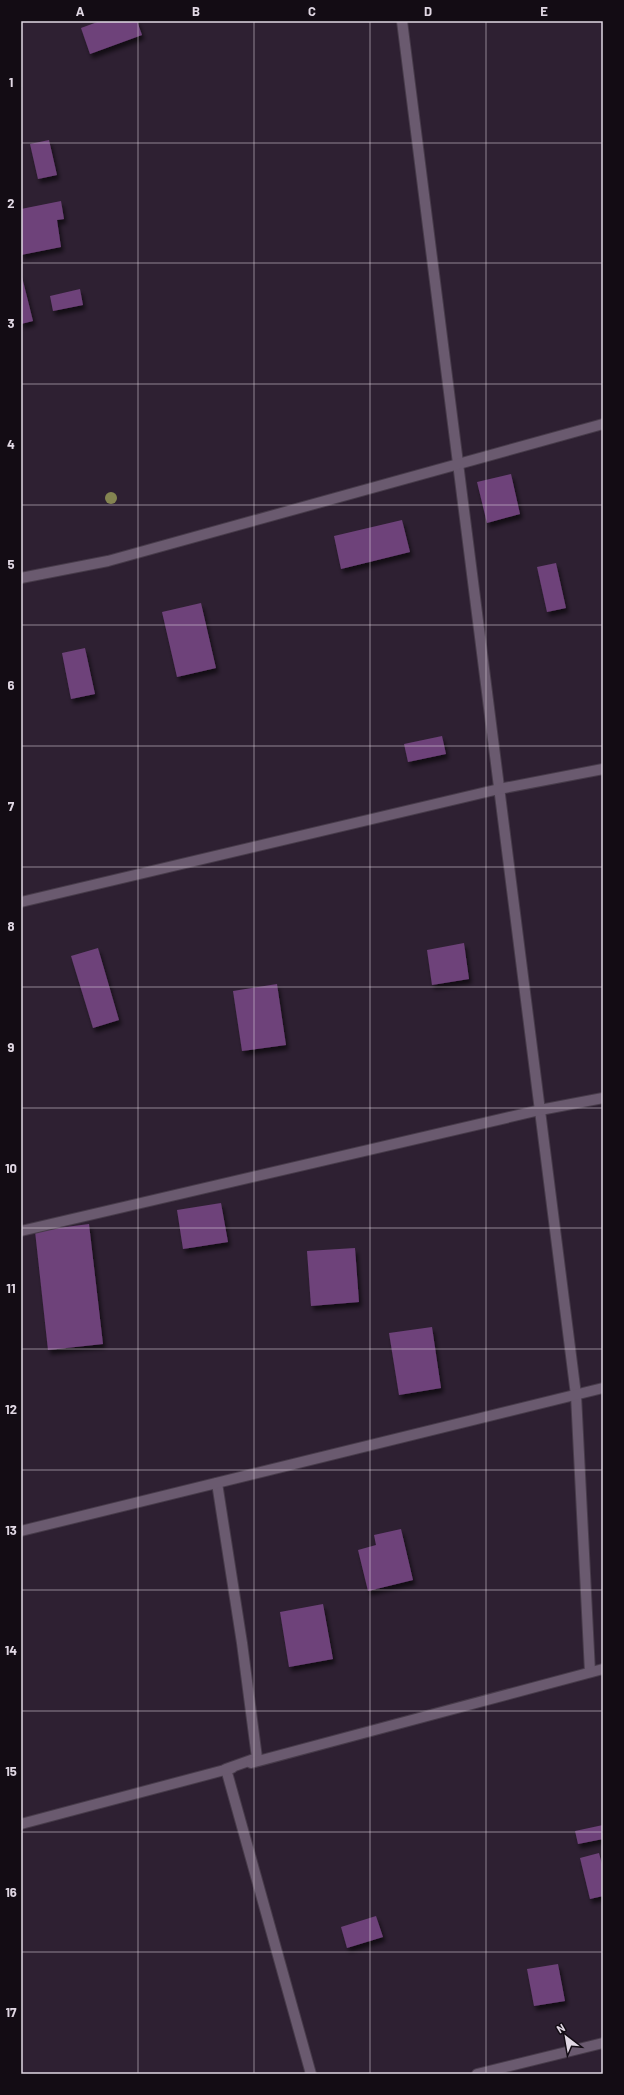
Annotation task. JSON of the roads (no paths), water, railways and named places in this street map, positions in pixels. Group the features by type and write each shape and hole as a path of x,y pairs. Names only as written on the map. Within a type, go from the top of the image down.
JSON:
{"street":[{"path":"402,21 576,1395 590,1672"},
{"path":"21,578 108,562 394,481 458,465 603,424"},
{"path":"21,902 499,789 603,769"},
{"path":"21,1232 540,1110 603,1098"},
{"path":"21,1531 603,1388"},
{"path":"217,1483 242,1643 257,1758 226,1770"},
{"path":"21,1824 603,1669"},
{"path":"226,1770 311,2074"},
{"path":"477,2074 603,2043"}]}
